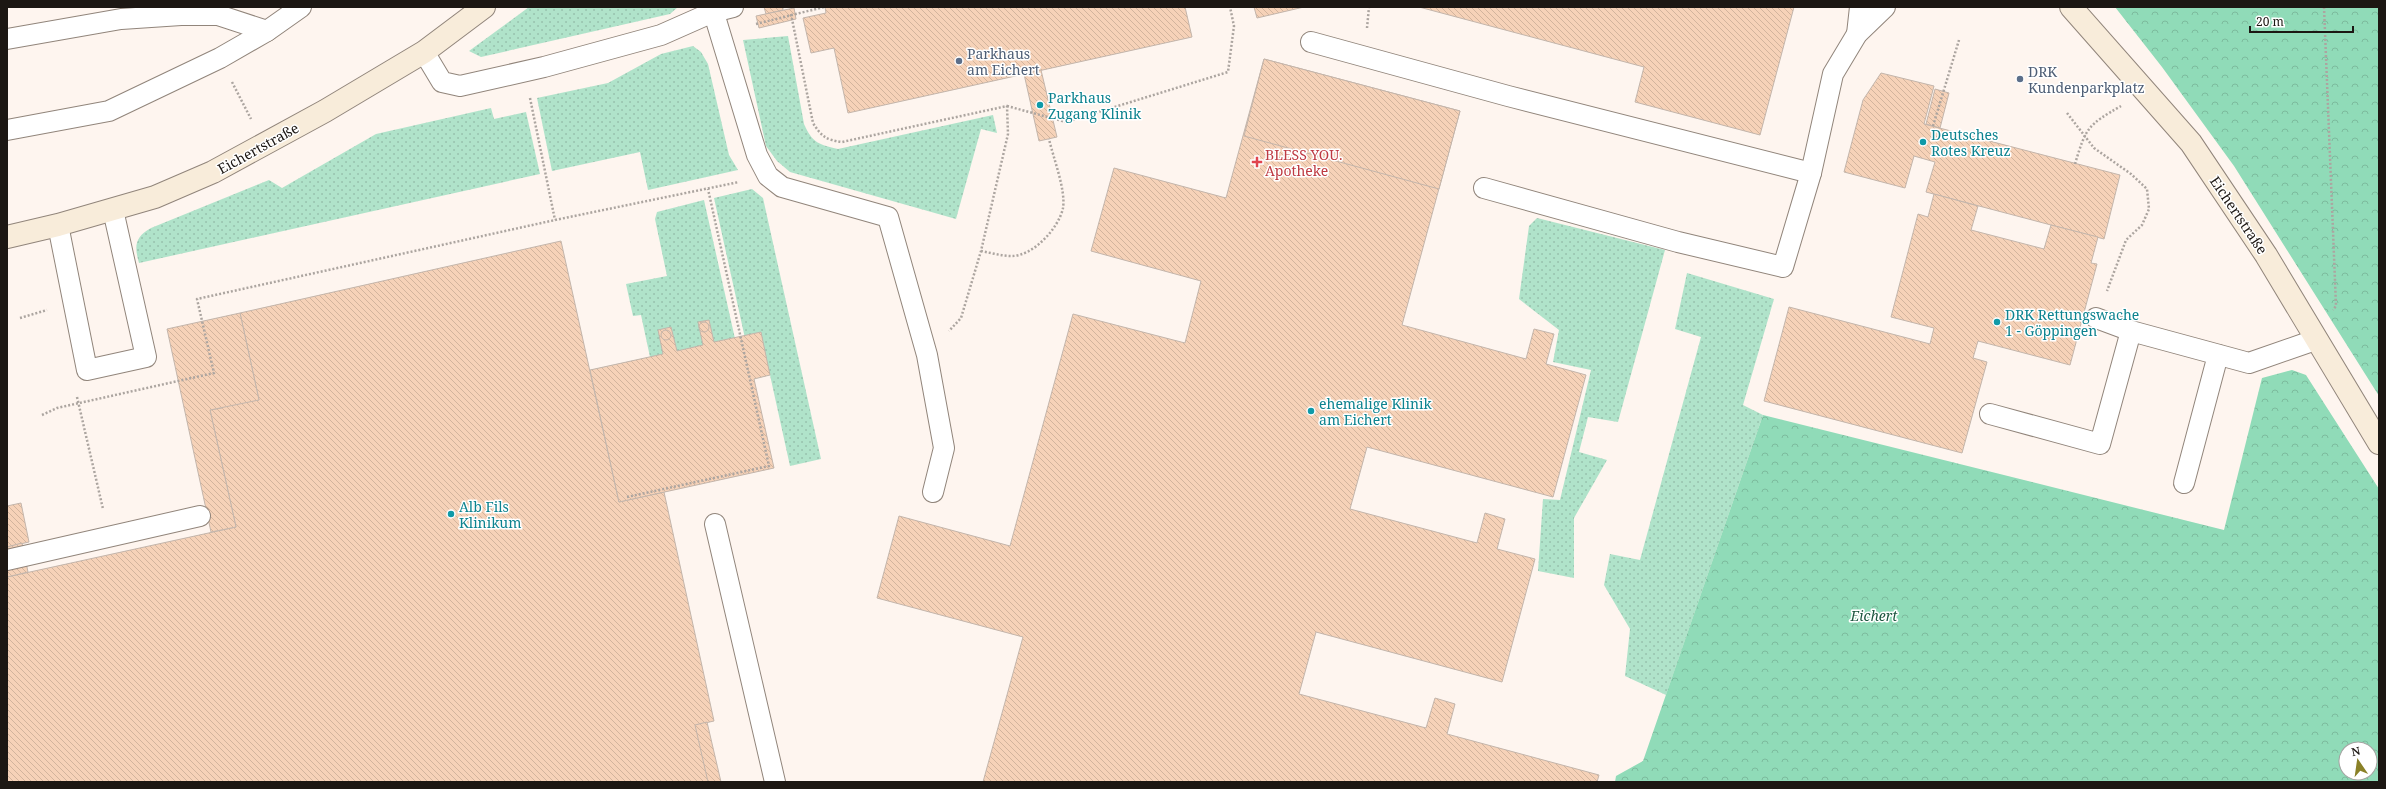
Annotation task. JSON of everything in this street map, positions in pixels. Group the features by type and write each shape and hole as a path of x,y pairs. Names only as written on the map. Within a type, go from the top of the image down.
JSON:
{"street":[{"name":"Eichertstraße","path":"7,237 58,225 156,197 212,172 264,145 424,52 484,7"},
{"name":"Eichertstraße","path":"2071,7 2146,90 2191,143 2266,255 2315,340 2379,443"}],"lane":[{"path":"7,130 109,111 220,58 267,31 301,7"},
{"path":"424,52 442,82 460,86 544,67 661,35 713,10 733,7"},
{"path":"1857,34 1860,7"},
{"path":"1484,188 1678,242 1783,267 1811,173 1833,74 1857,34 1885,7"},
{"path":"713,10 757,155 768,176 782,187 888,217 927,356 944,448 933,492"},
{"path":"7,39 121,19 181,16 218,15 267,31"},
{"path":"1311,42 1516,98 1811,173"},
{"path":"58,225 87,370 146,357 113,210"},
{"path":"2096,318 2130,330 2249,364 2315,340"},
{"path":"1990,414 2100,444 2130,330"},
{"path":"2184,483 2218,355"},
{"path":"7,560 200,516"},
{"path":"715,524 774,782"}],"path":[{"path":"753,25 791,14 824,7"},
{"path":"791,14 813,123 820,134 828,140 842,142 1008,106 1066,122 1228,72 1234,26 1230,7"},
{"path":"2315,340 2336,306 2324,7"},
{"path":"1933,126 1959,40"},
{"path":"220,58 264,145"},
{"path":"2075,164 2084,135 2095,121 2146,90"},
{"path":"529,92 555,220"},
{"path":"927,356 961,318 981,251 1008,134 1008,106"},
{"path":"2067,113 2094,148 2131,174 2147,189 2149,208 2142,226 2126,240 2096,318"},
{"path":"981,251 1013,257 1038,246 1057,224 1063,208 1061,190 1049,139"},
{"path":"42,415 57,408 214,373 197,299 555,220 768,176"},
{"path":"627,497 769,466 708,189"},
{"path":"20,318 49,310"}],"green space":[{"path":"529,7 678,7 670,14 481,57 469,51"},
{"path":"2115,7 2379,7 2379,396 2234,166 2162,67"},
{"path":"788,36 804,124 810,135 817,142 826,146 838,149 993,115 997,133 981,129 956,219 790,172 777,161 766,146 743,40"},
{"path":"693,46 701,52 708,64 729,155 738,170 648,190 640,152 552,171 537,98 608,83 661,54"},
{"path":"491,108 494,119 526,112 540,174 139,263 136,247 137,242 146,231 151,228 269,180 282,188 376,134"},
{"path":"752,189 763,198 821,459 790,466 770,375 754,379 714,198"},
{"path":"704,200 763,464 618,497 590,370 650,357 641,315 633,316 626,284 667,276 655,219 657,212"},
{"path":"1537,218 1665,250 1618,422 1588,417 1579,452 1607,460 1574,518 1574,578 1538,571 1543,499 1560,500 1591,370 1553,362 1559,330 1519,299 1529,226"},
{"path":"1687,273 1774,299 1743,405 1763,415 1666,695 1625,676 1630,629 1604,585 1610,554 1640,560 1701,337 1675,329"},
{"name":"Eichert","path":"2292,370 2306,375 2379,489 2379,782 1615,782 1616,776 1643,761 1763,415 2224,530 2262,378"}],"building":[{"path":"764,7 783,7 783,10 766,14"},
{"name":"Parkhaus am Eichert","path":"825,7 1185,7 1192,37 848,113 834,48 811,53 803,18 826,13"},
{"path":"1254,7 1304,7 1257,18"},
{"path":"1419,7 1794,7 1760,135 1635,102 1644,67"},
{"path":"794,8 796,19 759,28 756,16"},
{"name":"ehemalige Klinik am Eichert","path":"1264,59 1460,111 1402,325 1526,359 1534,329 1554,334 1546,364 1586,375 1553,497 1367,447 1350,509 1477,543 1485,513 1505,519 1497,549 1535,559 1502,682 1316,632 1299,694 1426,728 1435,698 1455,704 1447,734 1599,775 1597,782 983,782 1023,637 877,598 899,516 1010,546 1073,314 1185,343 1201,281 1091,251 1114,168 1226,198"},
{"path":"1264,59 1460,111 1439,189 1244,136"},
{"name":"Parkhaus Zugang Klinik","path":"1041,70 1057,137 1039,141 1024,74"},
{"name":"Deutsches Rotes Kreuz","path":"1881,73 1934,86 1924,124 2120,175 2104,239 1926,192 1935,162 1914,156 1905,188 1844,172 1863,100"},
{"path":"1935,89 1949,93 1940,128 1926,124"},
{"name":"DRK Rettungswache 1 - Göppingen","path":"1934,194 1978,206 1971,230 2044,249 2051,225 2098,237 2091,263 2097,264 2070,365 1978,341 1973,358 1987,362 1962,453 1764,401 1789,307 1930,344 1934,328 1891,317 1918,214 1928,217"},
{"name":"Alb Fils Klinikum","path":"561,241 619,502 664,492 714,721 696,725 709,782 7,782 7,577 236,527 210,410 222,408 221,397 225,391 231,387 239,387 245,391 249,401 259,400 240,313"},
{"path":"240,313 259,400 210,410 236,527 211,532 167,329"},
{"path":"709,320 714,342 761,332 770,375 754,379 774,468 619,502 590,370 663,354 658,330 671,327 677,351 703,345 698,322"},
{"path":"704,322 709,327 704,332 699,327"},
{"path":"666,330 671,335 666,340 661,335"},
{"path":"21,503 29,542 7,547 7,506"},
{"path":"22,543 28,572 7,577 7,547"},
{"path":"707,722 721,782 708,782 695,725"}],"place":[{"name":"Parkhaus am Eichert","path":"959,61"},
{"name":"DRK Kundenparkplatz","path":"2020,79"},
{"name":"Parkhaus Zugang Klinik","path":"1040,105"},
{"name":"Deutsches Rotes Kreuz","path":"1923,142"},
{"name":"BLESS YOU. Apotheke","path":"1257,162"},
{"name":"DRK Rettungswache 1 - Göppingen","path":"1997,322"},
{"name":"ehemalige Klinik am Eichert","path":"1311,411"},
{"name":"Alb Fils Klinikum","path":"451,514"}]}
